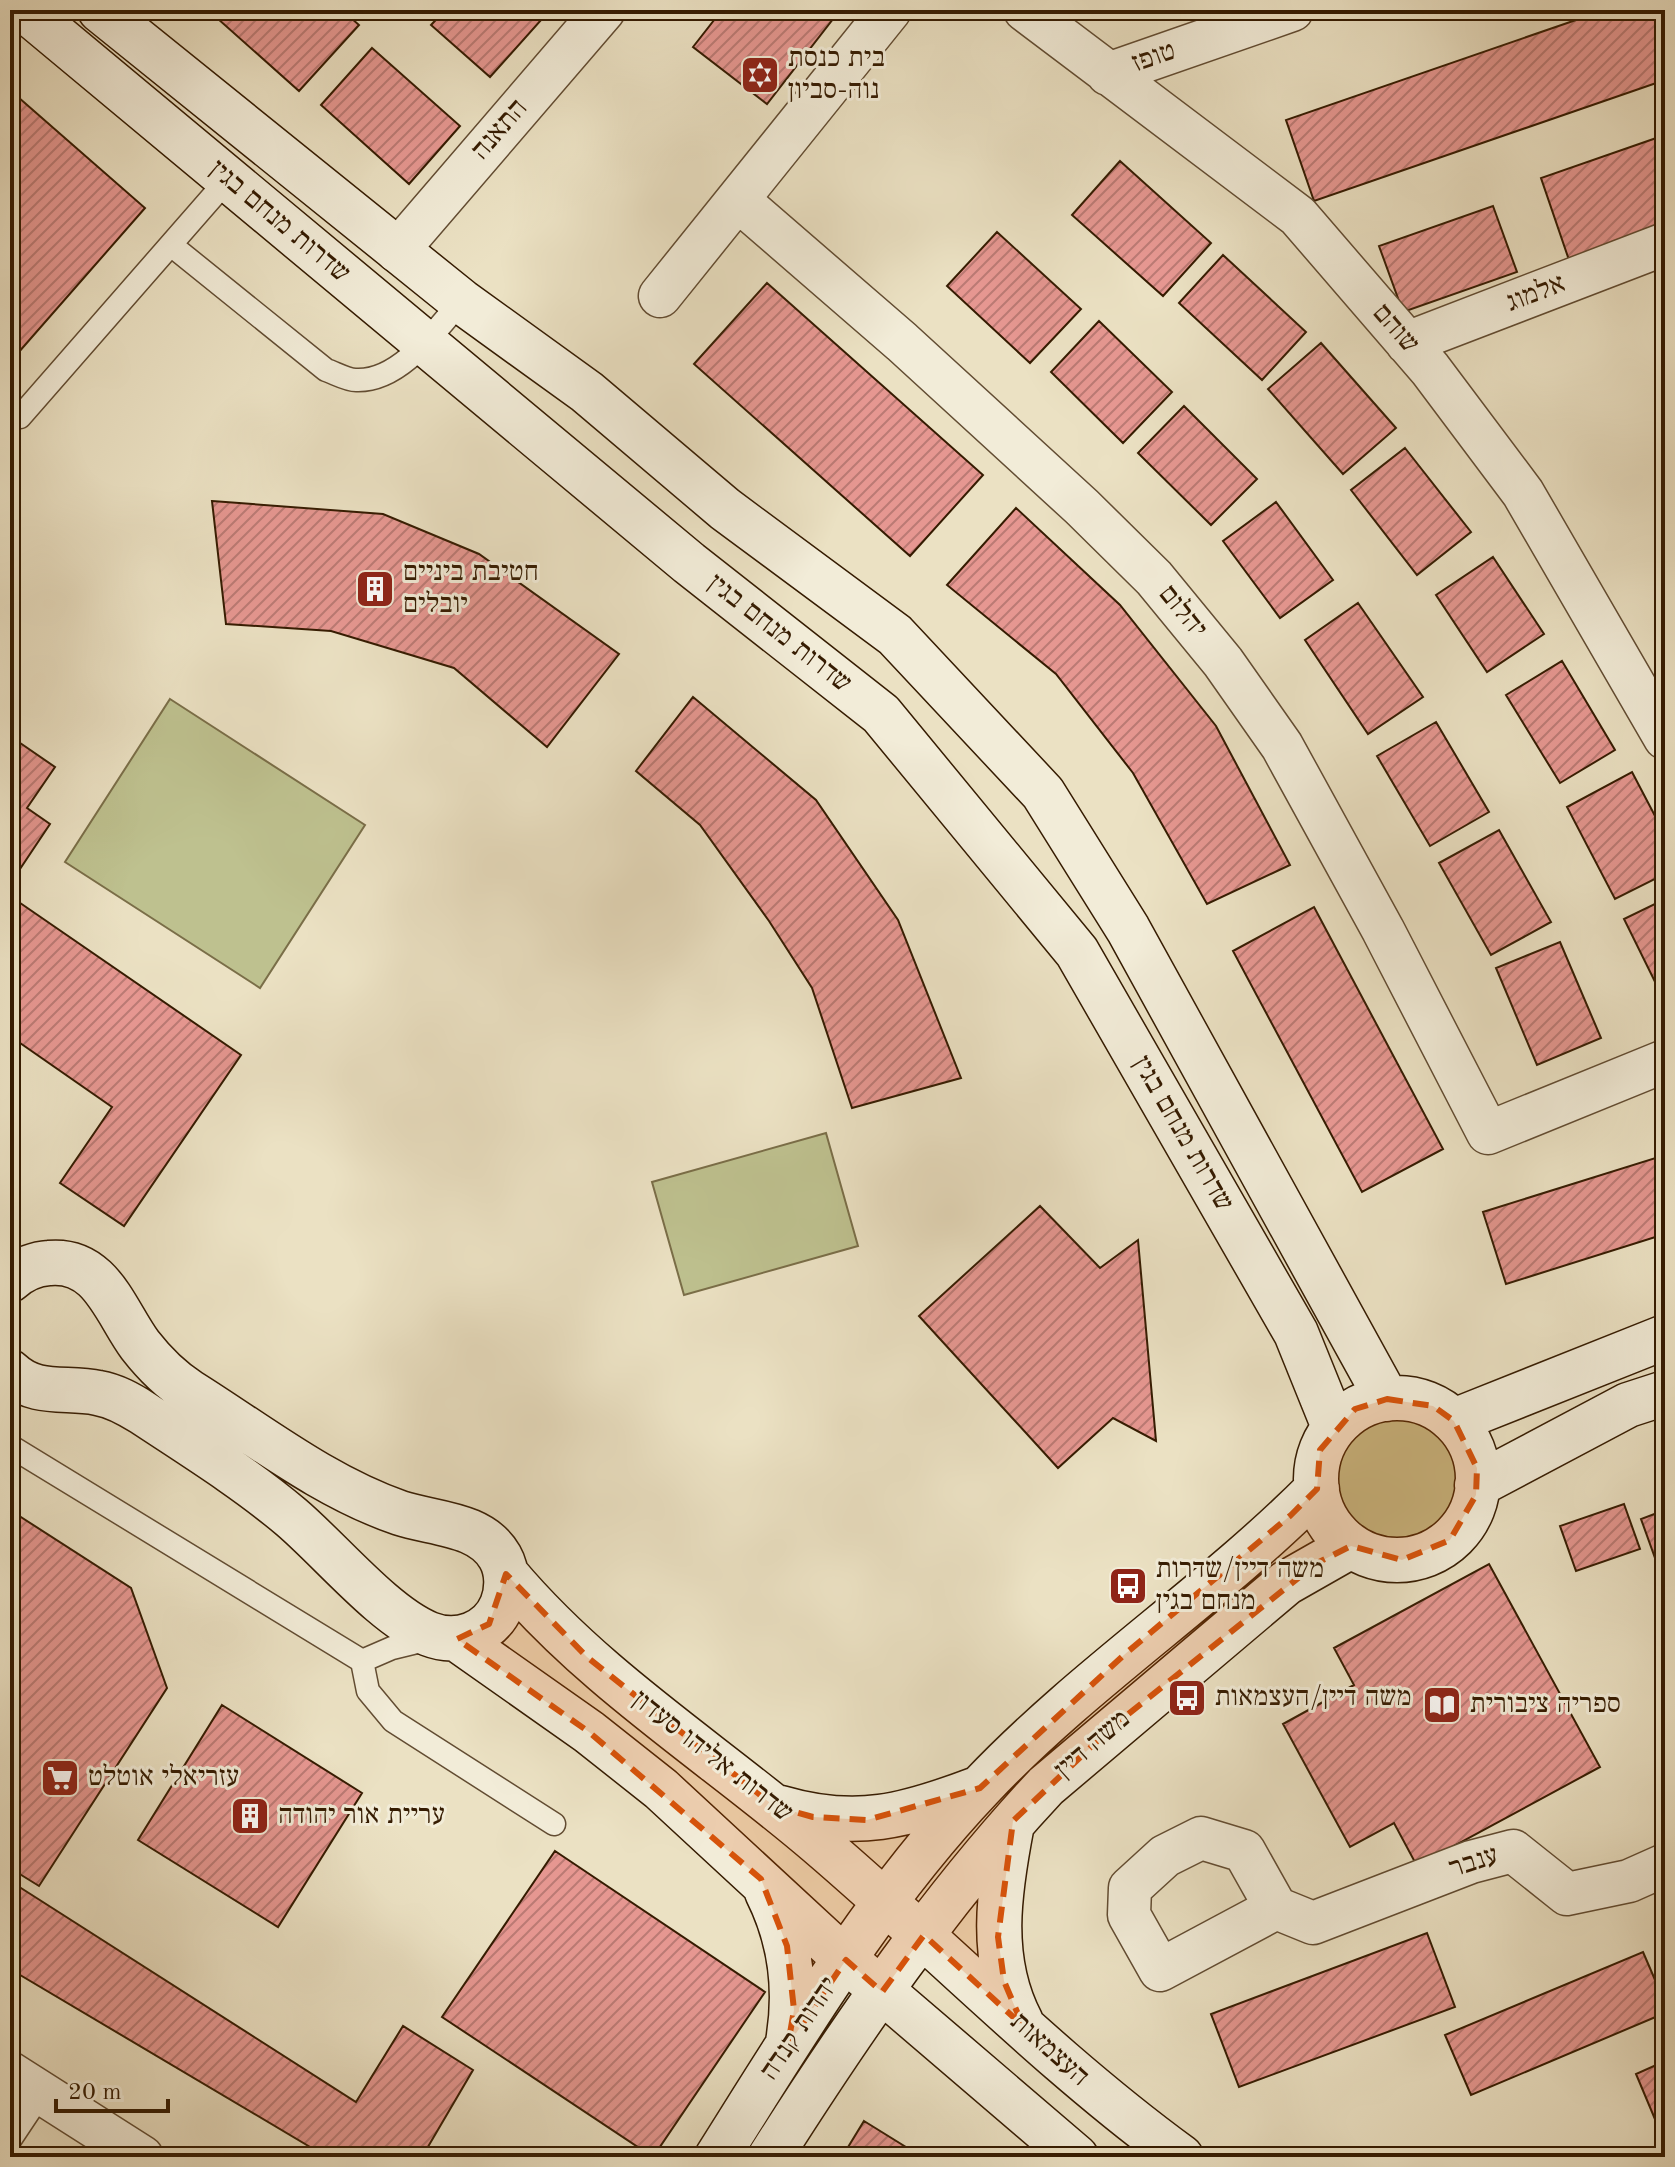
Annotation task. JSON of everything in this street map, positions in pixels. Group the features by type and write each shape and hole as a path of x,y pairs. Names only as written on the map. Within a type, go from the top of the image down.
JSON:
{"street":[{"name":"שדרות מנחם בגין","path":"25,10 689,563 881,714 1077,952 1296,1333 1334,1427"},
{"name":"שדרות מנחם בגין","path":"100,10 397,251 587,392 725,509 895,635 1043,793 1128,929 1387,1399"},
{"name":"התאנה","path":"397,251 604,10"},
{"path":"660,296 890,10"},
{"name":"שוהם","path":"1025,10 1298,216 1407,343 1523,493 1665,738"},
{"name":"טופז","path":"1108,74 1292,10"},
{"name":"יהלום","path":"738,200 902,342 1082,507 1154,578 1223,662 1282,746 1383,930 1488,1133 1665,1061"},
{"name":"אלמוג","path":"1407,343 1665,244"},
{"name":"שדרות אליהו סעדון","path":"18,1268 54,1262 86,1270 109,1293 142,1346 183,1388 350,1491 398,1512 482,1537 500,1557 506,1574 544,1620 774,1806 924,1935"},
{"path":"1454,1421 1665,1337"},
{"name":"שדרות אליהו סעדון","path":"10,1372 32,1387 101,1393 141,1412 289,1515 394,1611 421,1630 447,1638 589,1732 661,1789 846,1960"},
{"path":"1477,1485 1628,1405 1665,1393"},
{"path":"1407,1398 1433,1406 1454,1421 1469,1443 1477,1468 1477,1485 1467,1520 1450,1540 1428,1554 1402,1560 1375,1557 1351,1546 1331,1527 1319,1503 1317,1489 1320,1450 1334,1427 1355,1409 1387,1399 1407,1398"},
{"name":"משה דיין","path":"887,1903 980,1788 1125,1654 1264,1539 1317,1489"},
{"name":"משה דיין","path":"882,1992 1013,1821 1111,1728 1286,1583 1351,1546"},
{"path":"447,1638 482,1630 495,1617 504,1601 506,1574"},
{"path":"774,1806 813,1817 867,1820 906,1814 980,1788"},
{"path":"1013,1821 1001,1886 998,1937 1010,2001 1023,2026"},
{"name":"ענבר","path":"1276,1908 1313,1923 1471,1862 1513,1851 1567,1894 1629,1881 1665,1865"},
{"path":"761,1879 782,1927 789,1957 794,2010 788,2045"},
{"name":"יהדות קנדה","path":"717,2157 788,2045 887,1903"},
{"name":"העצמאות","path":"924,1935 1117,2110 1181,2157"},
{"path":"846,1960 1076,2157"},
{"name":"יהדות קנדה","path":"770,2157 882,1992"},
{"path":"26,2083 142,2157"}],"lane":[{"path":"20,417 228,179"},
{"path":"171,245 326,370 356,380 388,373 425,343 461,301"},
{"path":"10,1446 362,1661 368,1691 393,1721 554,1824"},
{"path":"362,1661 392,1648 447,1638"},
{"path":"10,2140 26,2083"}],"highlighted area":[{"path":"1387,1399 1433,1406 1454,1421 1477,1468 1476,1495 1450,1540 1402,1560 1351,1546 1317,1563 1111,1728 1013,1821 998,1937 1004,1981 1023,2026 924,1935 882,1992 846,1960 788,2045 794,2010 787,1946 761,1879 589,1732 457,1639 489,1624 506,1574 587,1657 774,1806 813,1817 867,1820 980,1788 1125,1654 1291,1515 1317,1489 1320,1450 1355,1409"}],"green space":[{"path":"170,699 365,825 260,988 65,862"},
{"path":"826,1133 858,1246 684,1295 652,1182"},
{"path":"1397,1404 1426,1410 1450,1426 1466,1450 1472,1479 1466,1508 1450,1532 1426,1548 1397,1554 1368,1548 1344,1532 1328,1508 1322,1479 1328,1450 1344,1426 1368,1410"}],"building":[{"path":"208,10 342,10 359,25 299,91"},
{"path":"445,10 550,10 490,77 431,25"},
{"name":"בית כנסת נוה-סביון","path":"722,10 840,10 767,104 693,47"},
{"path":"1605,10 1665,10 1665,80 1314,201 1286,120"},
{"path":"372,48 460,126 409,184 321,105"},
{"path":"10,90 145,208 18,353 10,346"},
{"path":"1665,135 1665,227 1569,260 1541,178"},
{"path":"1120,161 1211,243 1163,296 1072,215"},
{"path":"1493,206 1517,272 1403,312 1379,246"},
{"path":"997,232 1081,309 1030,363 947,286"},
{"path":"1223,255 1306,332 1262,380 1179,303"},
{"path":"767,283 983,475 910,556 694,364"},
{"path":"1099,321 1172,392 1123,443 1051,372"},
{"path":"1321,343 1396,428 1343,474 1268,389"},
{"path":"1184,406 1257,479 1211,525 1138,453"},
{"path":"1405,448 1471,532 1417,575 1351,490"},
{"name":"חטיבת ביניים יובלים","path":"212,501 383,514 479,554 619,654 547,747 454,668 331,631 226,624"},
{"path":"1276,502 1333,580 1280,618 1223,541"},
{"path":"1016,508 1120,605 1216,726 1290,865 1207,904 1133,773 1056,674 947,585"},
{"path":"1493,557 1544,634 1487,672 1436,595"},
{"path":"1358,603 1423,697 1368,734 1305,640"},
{"path":"1562,661 1615,750 1560,783 1506,695"},
{"path":"693,697 816,800 898,920 961,1078 852,1108 812,988 769,921 700,825 636,771"},
{"path":"1436,722 1489,812 1430,846 1377,756"},
{"path":"10,736 55,767 27,808 50,824 10,884"},
{"path":"1632,772 1665,835 1665,874 1615,899 1567,807"},
{"path":"1499,830 1551,922 1491,955 1439,863"},
{"path":"10,896 241,1055 124,1226 60,1183 112,1107 10,1036"},
{"path":"1665,899 1665,1002 1624,919"},
{"path":"1314,907 1443,1149 1362,1192 1233,951"},
{"path":"1560,942 1601,1038 1537,1065 1496,968"},
{"path":"1665,1155 1665,1234 1506,1284 1483,1212"},
{"path":"1040,1206 1100,1268 1138,1240 1156,1441 1113,1418 1058,1468 919,1316"},
{"path":"1624,1504 1640,1549 1576,1571 1560,1526"},
{"name":"עזריאלי אוטלט","path":"10,1510 131,1588 167,1688 39,1886 10,1868"},
{"path":"1665,1510 1665,1583 1664,1583 1641,1519"},
{"name":"ספריה ציבורית","path":"1489,1564 1600,1767 1417,1866 1394,1823 1350,1847 1283,1724 1354,1685 1334,1648"},
{"name":"עריית אור יהודה","path":"222,1705 362,1793 278,1927 138,1840"},
{"path":"555,1851 765,1992 653,2157 442,2017"},
{"path":"10,1881 356,2102 403,2026 473,2070 422,2157 327,2157 10,1969"},
{"path":"1427,1933 1455,2007 1239,2087 1211,2014"},
{"path":"1643,1952 1665,2003 1665,2013 1471,2095 1445,2035"},
{"path":"1665,2061 1665,2143 1636,2074"},
{"path":"864,2121 922,2157 842,2157"}],"place":[{"name":"בית כנסת נוה-סביון","path":"760,75"},
{"name":"חטיבת ביניים יובלים","path":"375,589"},
{"name":"משה דיין/שדרות מנחם בגין","path":"1128,1586"},
{"name":"משה דיין/העצמאות","path":"1187,1698"},
{"name":"ספריה ציבורית","path":"1442,1705"},
{"name":"עזריאלי אוטלט","path":"60,1778"},
{"name":"עריית אור יהודה","path":"250,1816"}]}
